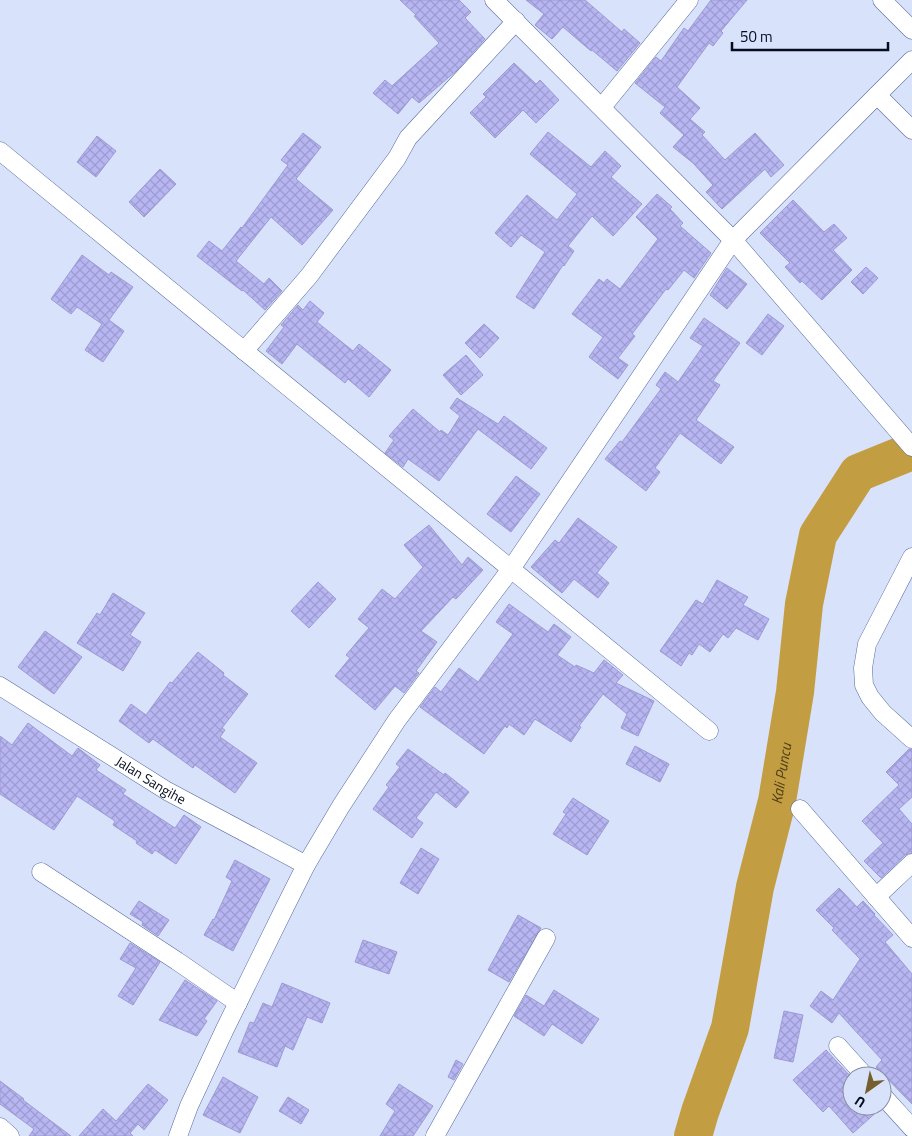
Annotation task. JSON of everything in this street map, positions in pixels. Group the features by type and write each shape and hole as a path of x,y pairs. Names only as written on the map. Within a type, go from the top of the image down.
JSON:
{"street":[{"path":"602,107 689,0"},
{"path":"882,0 912,30"},
{"path":"502,2 516,21 733,240 907,442"},
{"path":"244,351 314,268 397,158 408,138 516,21"},
{"path":"178,1136 189,1106 306,865 340,806 397,720 511,569 733,240 912,60"},
{"path":"877,95 912,130"},
{"path":"0,151 709,730"},
{"path":"912,557 867,644 864,685 870,697 883,713 912,739"},
{"name":"Jalan Sangihe","path":"0,686 167,791 306,865"},
{"path":"800,809 912,938"},
{"path":"876,897 912,863"},
{"path":"41,872 238,1003"},
{"path":"435,1136 546,938"},
{"path":"838,1046 856,1066"},
{"path":"892,1106 912,1128"},
{"path":"0,1127 10,1136"}],"building":[{"path":"400,0 459,0 471,12 465,18 485,39 456,71 419,103 412,97 398,114 373,93 385,80 392,86 439,43 414,16 416,15"},
{"path":"526,0 585,0 622,32 624,29 640,43 617,71 563,27 552,39 535,25 544,14"},
{"path":"711,0 747,0 721,31 723,33 713,46 709,43 677,87 700,108 690,119 705,132 702,135 725,160 755,133 784,165 771,177 765,169 722,209 706,192 713,185 693,163 673,147 684,135 660,113 665,107 635,83 656,57 661,61 684,28 688,31"},
{"path":"514,63 536,84 540,80 559,100 536,123 523,110 495,138 470,113 486,97 483,94"},
{"path":"548,132 591,167 605,151 621,166 611,177 642,204 613,236 592,216 568,246 574,251 534,309 516,297 545,252 521,235 511,247 495,233 527,195 557,220 577,194 530,154"},
{"path":"303,133 321,147 296,179 333,210 302,245 271,217 236,261 264,284 269,278 282,291 265,310 243,290 197,256 209,241 222,251 242,228 288,165 281,160"},
{"path":"97,136 116,151 96,177 77,162"},
{"path":"160,169 176,184 144,217 129,202"},
{"path":"657,194 672,207 670,209 683,223 680,226 711,253 694,278 684,270 668,290 666,289 632,334 635,336 618,358 628,365 618,379 589,357 603,337 572,314 599,279 604,283 607,279 620,289 658,239 636,217"},
{"path":"793,200 824,232 834,224 847,238 833,250 852,270 822,300 802,281 800,283 785,267 790,263 760,233"},
{"path":"82,255 109,275 111,272 133,287 109,320 124,331 103,362 85,350 102,324 77,307 71,314 51,299"},
{"path":"866,267 878,278 863,294 851,282"},
{"path":"727,268 747,284 727,309 710,295"},
{"path":"310,301 324,313 317,322 353,351 359,344 391,370 369,397 348,379 345,383 297,344 282,364 266,351 284,327 281,325 298,305 303,310"},
{"path":"768,314 784,326 762,355 746,343"},
{"path":"704,318 740,343 713,381 720,385 696,420 734,447 721,464 680,433 655,468 660,472 646,491 605,459 620,441 622,442 661,389 656,385 665,372 678,382 703,346 690,338"},
{"path":"484,324 499,338 480,358 465,343"},
{"path":"466,355 483,375 461,395 443,375"},
{"path":"457,398 498,424 504,416 547,448 531,469 478,429 439,481 408,459 403,467 385,453 394,440 389,436 413,409 440,432 441,430 448,435 460,416 450,408"},
{"path":"516,476 540,494 511,532 487,514"},
{"path":"578,518 617,547 597,573 609,583 598,598 574,579 562,593 531,567 555,540 559,543"},
{"path":"429,525 462,565 468,557 483,570 456,599 453,597 421,631 437,642 416,671 419,673 404,693 395,686 375,710 335,676 350,658 346,655 369,628 358,619 382,589 395,599 423,567 404,545"},
{"path":"717,580 748,597 743,605 769,619 758,640 736,628 728,638 723,634 710,652 699,644 692,655 689,653 681,666 660,651 696,600 703,604"},
{"path":"318,582 336,599 309,628 291,611"},
{"path":"113,593 145,613 130,635 141,642 123,671 77,643 97,613 100,615"},
{"path":"509,604 548,632 554,624 571,637 557,655 575,667 576,665 594,673 604,660 623,675 616,683 654,701 638,736 621,728 627,714 603,694 579,726 581,727 571,742 535,719 524,735 509,724 507,728 505,726 484,754 420,707 435,687 441,692 459,668 478,682 513,634 496,622"},
{"path":"45,631 82,657 54,694 18,667"},
{"path":"198,652 224,673 223,675 248,694 222,728 225,730 220,737 257,763 235,793 195,765 193,768 153,739 149,743 119,721 131,704 146,715 170,682 172,683"},
{"path":"28,723 72,756 78,748 100,765 96,770 126,790 123,794 175,828 184,815 201,827 176,864 155,850 152,854 113,825 115,821 77,796 54,830 0,794 0,736 12,745"},
{"path":"635,746 669,764 660,782 626,764"},
{"path":"408,749 444,775 445,773 469,792 456,808 436,792 416,818 423,823 412,838 373,809 389,787 386,785 400,767 396,764"},
{"path":"909,749 912,749 912,797 899,809 912,824 912,853 905,855 881,878 864,861 883,843 862,821 899,785 886,772"},
{"path":"573,798 609,821 587,855 553,834 566,814 563,812"},
{"path":"421,848 439,859 418,894 400,883"},
{"path":"235,860 270,879 233,951 204,935 214,920 232,881 226,877"},
{"path":"839,888 857,907 863,901 893,935 885,942 912,974 912,1104 892,1083 892,1066 877,1066 882,1060 839,1013 832,1023 810,1006 821,991 833,1000 860,959 816,910"},
{"path":"139,901 169,920 158,936 142,925 143,922 130,914"},
{"path":"518,915 541,928 509,982 488,970"},
{"path":"363,940 397,952 389,974 355,962"},
{"path":"130,943 160,962 133,1005 118,996 136,968 120,959"},
{"path":"185,980 217,1001 204,1019 207,1021 197,1036 159,1020"},
{"path":"282,983 330,1003 322,1023 307,1017 293,1050 285,1046 277,1067 238,1052 250,1022 254,1023 263,1003 272,1007"},
{"path":"554,990 599,1019 582,1044 552,1024 544,1036 514,1016 526,995 544,1006"},
{"path":"784,1011 803,1015 793,1062 774,1058"},
{"path":"826,1050 842,1067 842,1116 872,1116 853,1133 829,1106 823,1112 793,1080"},
{"path":"456,1060 463,1064 454,1080 448,1077"},
{"path":"223,1077 258,1097 240,1133 203,1115"},
{"path":"0,1081 71,1136 29,1136 34,1129 0,1104"},
{"path":"148,1084 168,1100 144,1130 138,1124 130,1133 133,1136 79,1136 103,1109 116,1121"},
{"path":"399,1084 433,1106 413,1136 380,1136 395,1111 386,1104"},
{"path":"288,1097 309,1110 301,1124 279,1111"}],"waterway":[{"name":"Kali Puncu","path":"693,1136 730,1028 755,887 777,801 795,692 804,604 818,535 858,473 912,451"}]}
